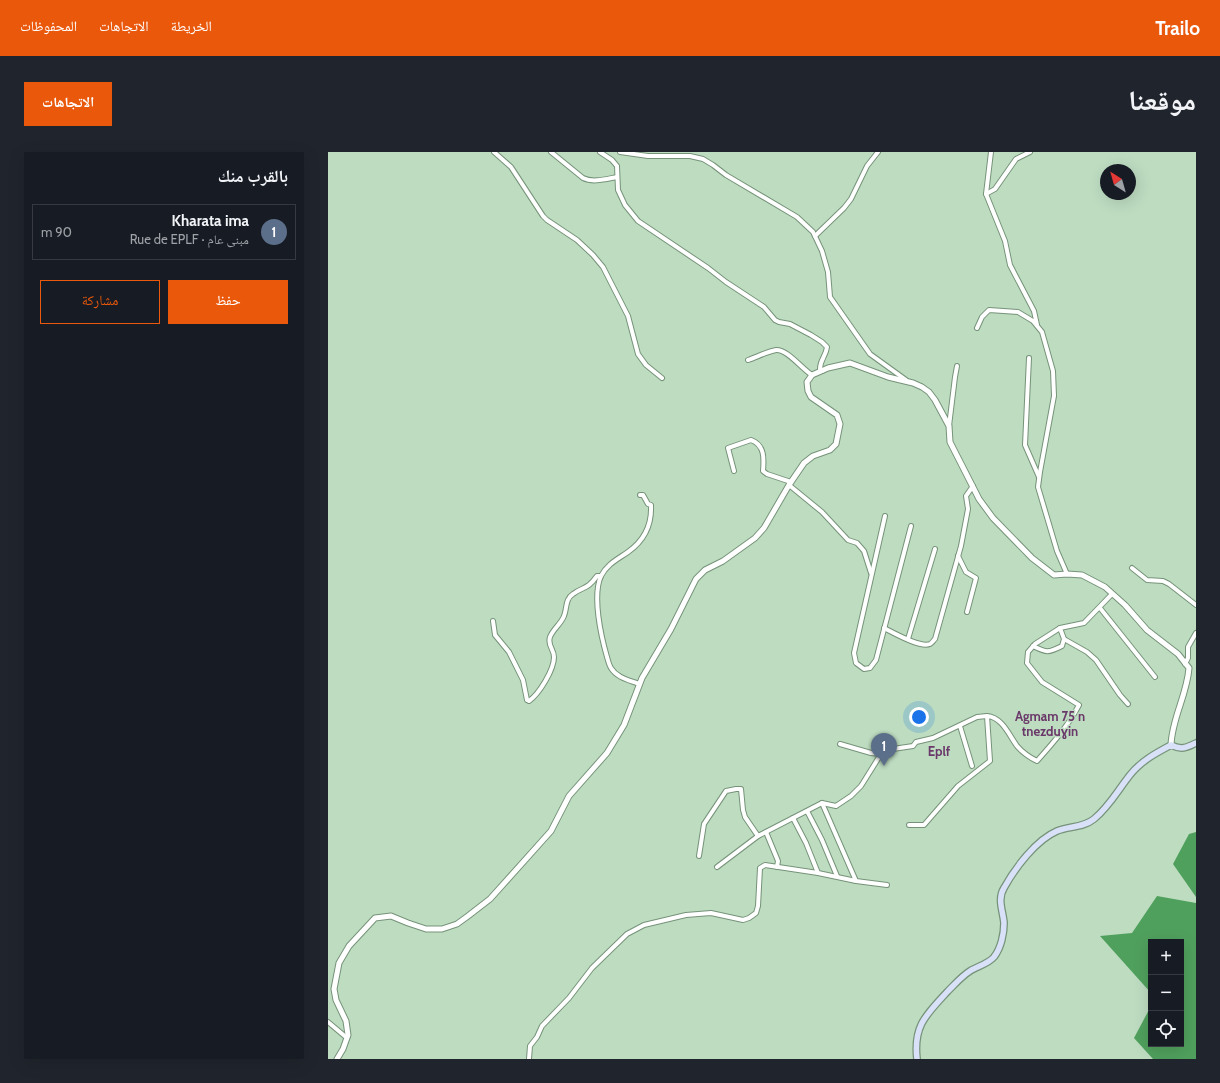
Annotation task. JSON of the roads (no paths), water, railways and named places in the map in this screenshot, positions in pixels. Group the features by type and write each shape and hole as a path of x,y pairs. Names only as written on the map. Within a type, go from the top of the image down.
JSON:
{"main road":[{"path":"917,1059 915,1045 917,1035 921,1024 927,1015 961,978 970,971 990,961 998,950 1003,936 1004,924 1000,901 1001,895 1003,889 1024,858 1053,833 1063,829 1079,827 1093,821 1104,811 1136,767 1151,756 1171,745 1179,749 1196,743"}],"street":[{"path":"494,152 511,167 543,216 577,240 603,267 628,316 638,354 646,365 662,378"},
{"path":"550,152 587,180 617,177"},
{"path":"600,152 612,160 617,166 618,190 625,205 638,221 764,307 775,320 790,324 822,342 827,347 827,352 819,365 820,371 823,370"},
{"path":"620,152 648,156 690,156 703,160 792,214 813,232 822,251 828,272 830,298 870,354 908,382"},
{"path":"815,236 844,208 851,199 867,166 878,152"},
{"path":"991,152 986,194 1005,241 1010,265 1034,310 1037,325"},
{"path":"986,194 995,189 1016,159 1018,152"},
{"path":"1016,159 1030,152"},
{"path":"977,328 982,316 989,310 1018,312 1033,321 1042,332 1053,371 1054,396 1038,487 1057,551 1067,574"},
{"path":"748,360 777,350 783,351 804,371 812,375"},
{"path":"1029,358 1025,446 1039,477"},
{"path":"337,1059 348,1035 346,1021 336,1000 334,989 339,963 349,946 375,918 391,916 426,929 442,929 457,924 490,899 551,831 569,796 607,753 624,725 642,678 672,628 696,579 705,570 723,561 755,538 764,528 790,483 804,463 813,456 830,450 836,444 840,424 837,415 811,397 808,391 807,382 812,375 823,370 850,363 888,377 922,387 929,392 935,400 949,426"},
{"path":"957,366 949,426 950,442 979,499 993,518 1032,558 1054,575 1067,574 1082,576 1104,587 1147,630 1178,654 1189,668 1184,696 1172,732 1171,745"},
{"path":"734,471 728,448 751,440 755,441 765,457 764,471 767,474 790,483 822,512 848,540 857,543 864,551 871,574"},
{"path":"884,628 918,644 930,644 935,639 958,556 968,509 966,496 973,486"},
{"path":"640,495 643,495 648,504 651,505 652,516 647,532 629,551 607,567 601,576 598,587 600,634 610,668 618,676 640,684"},
{"path":"885,516 854,653 856,663 864,669 870,668 876,660 911,526"},
{"path":"908,639 935,549"},
{"path":"958,556 966,572 976,578 967,612"},
{"path":"1132,568 1147,580 1163,581 1169,584 1196,605"},
{"path":"493,621 495,635 509,652 518,667 523,680 527,700 529,701 536,697 552,666 554,658 553,652 549,645 549,638 553,630 564,617 568,600 572,594 592,584 597,576 601,576"},
{"path":"840,744 871,753 881,754 893,749 913,746 916,742 933,738 977,717 993,716 999,721 1018,746 1028,756 1037,761 1072,718 1079,705 1042,682 1027,663 1028,652 1033,646 1060,628 1084,623 1112,594"},
{"path":"1100,608 1155,677"},
{"path":"1033,646 1045,652 1050,652 1062,646 1064,639 1060,628"},
{"path":"1185,664 1188,658 1188,647 1196,633"},
{"path":"1064,639 1087,652 1096,660 1128,704"},
{"path":"909,825 924,825 958,786 990,761 988,716"},
{"path":"960,726 972,766"},
{"path":"717,867 758,836 822,803 836,806 851,796 861,786 881,754"},
{"path":"699,856 704,824 726,791 736,788 741,789 745,817 758,836"},
{"path":"822,803 856,881"},
{"path":"806,811 822,840 837,876"},
{"path":"792,818 806,844 818,872"},
{"path":"766,832 778,861 777,866"},
{"path":"529,1059 530,1046 537,1037 542,1026 569,998 592,968 627,934 644,925 686,915 711,913 743,920 749,918 756,913 758,906 760,868 765,865 818,872 856,881 887,885"},
{"path":"328,1022 347,1038"}],"place":[{"name":"Kharata ima","path":"884,766"}],"district":[{"name":"Agmam 75 n tnezduɣin","path":"1050,724"},
{"name":"Eplf","path":"939,751"}]}
